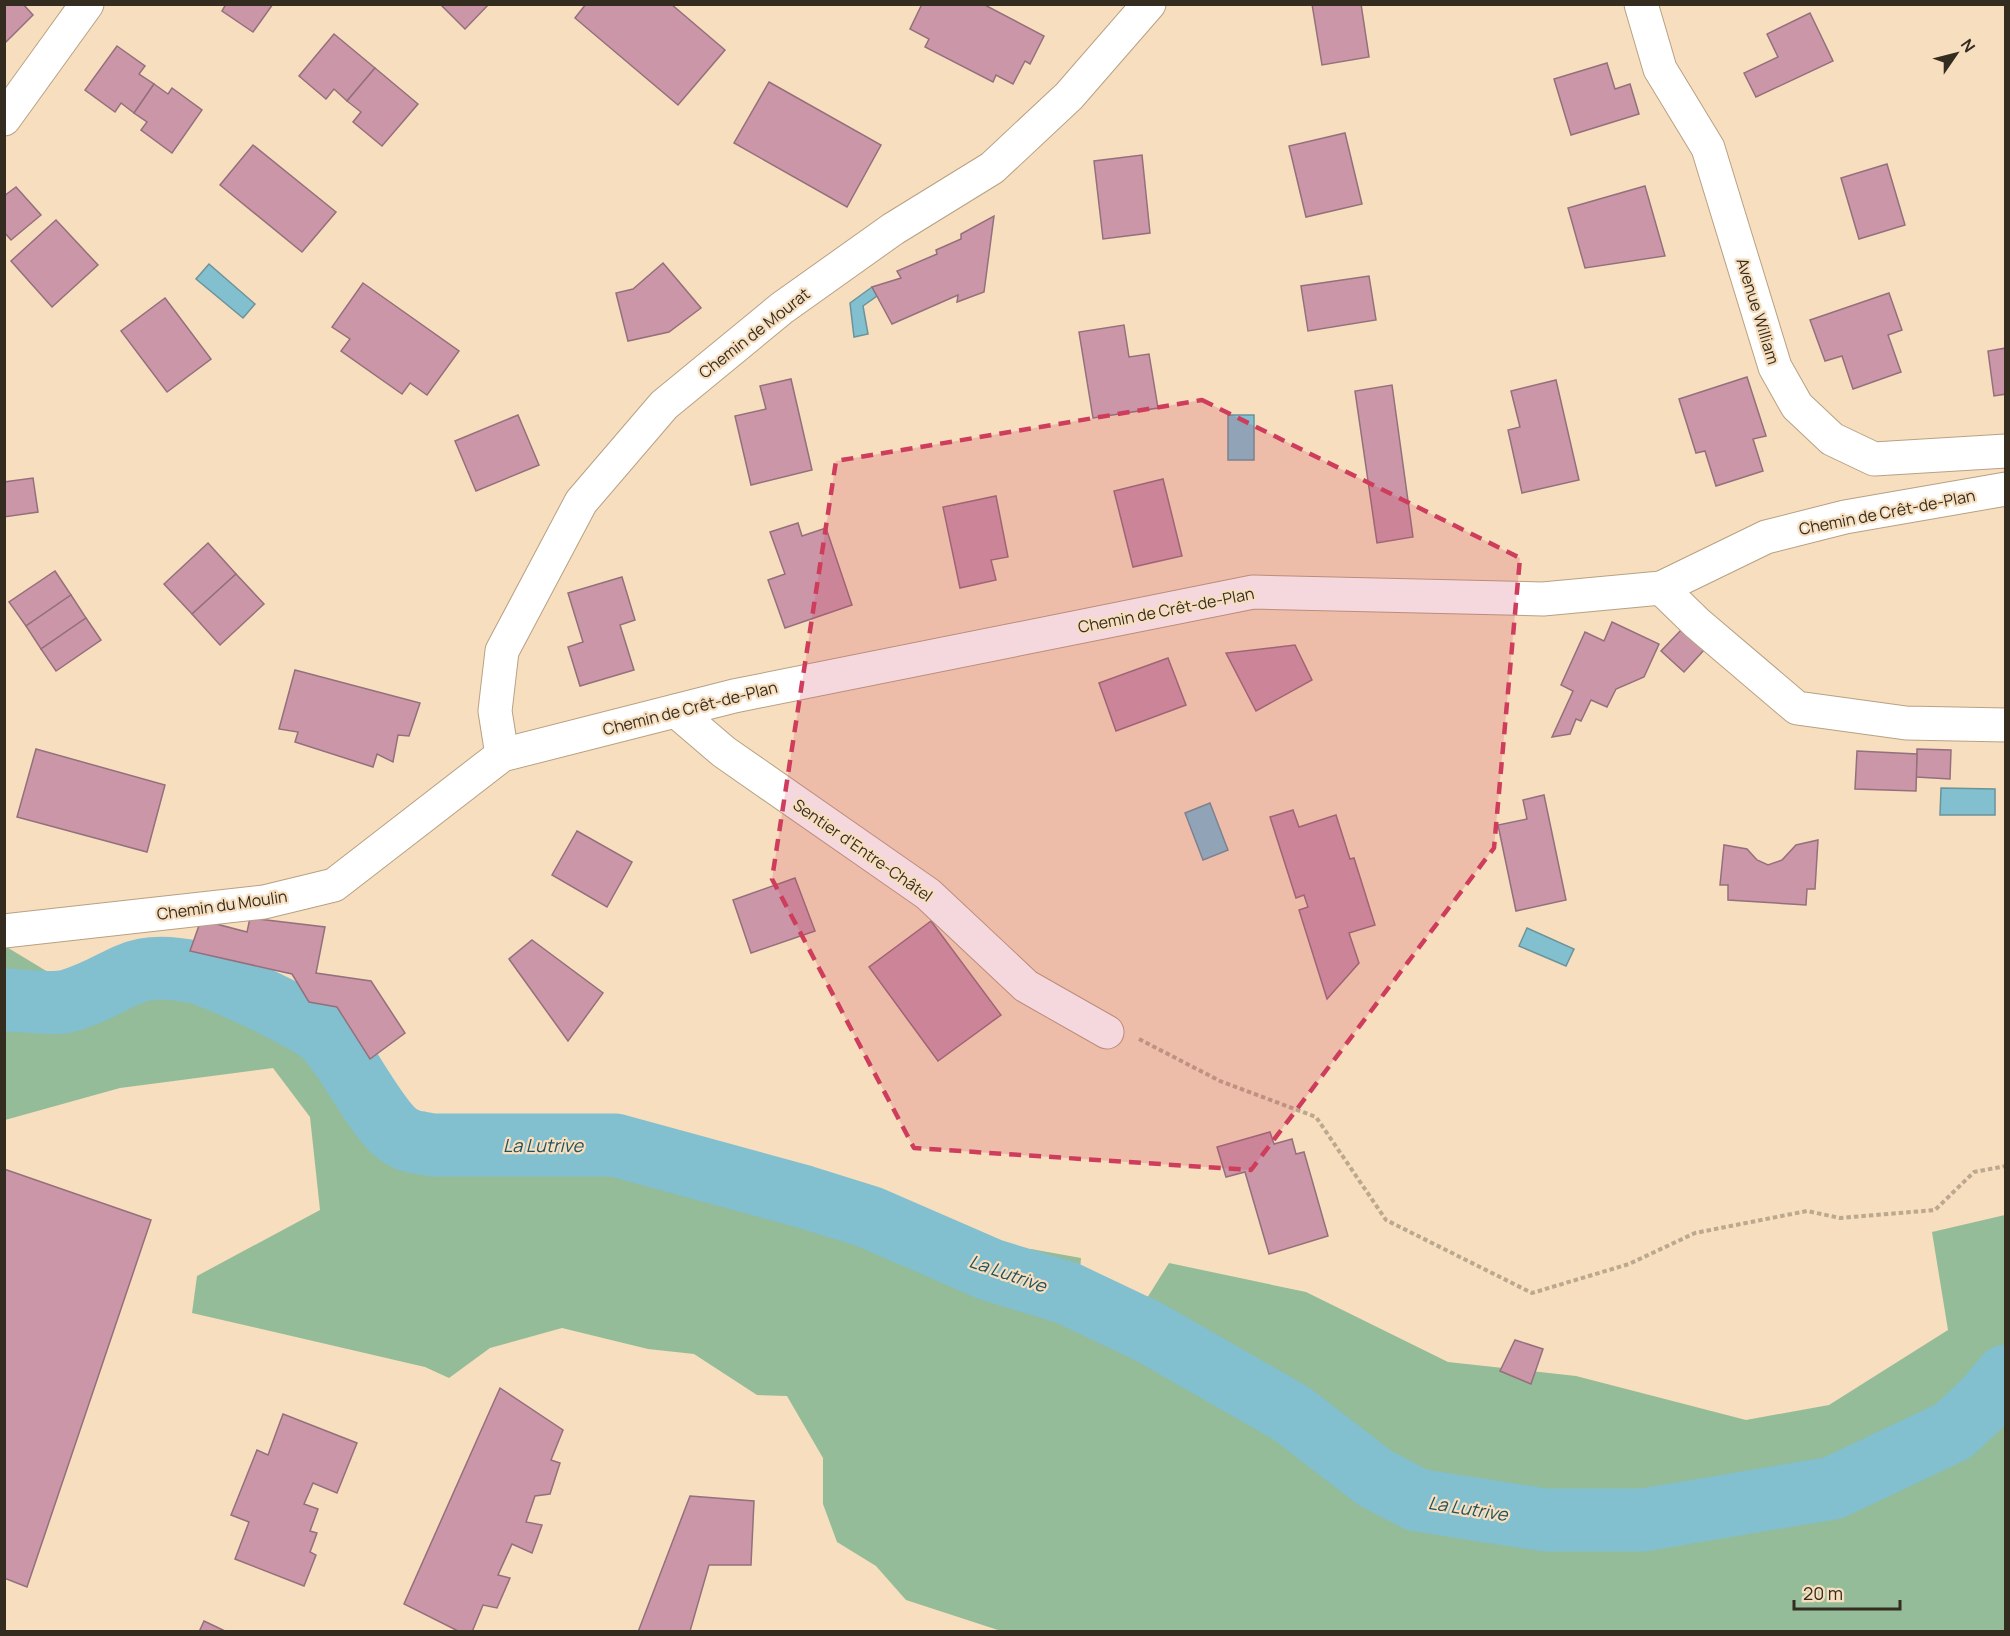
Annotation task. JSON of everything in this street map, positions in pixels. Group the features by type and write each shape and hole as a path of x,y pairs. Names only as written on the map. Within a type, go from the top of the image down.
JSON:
{"street":[{"name":"Chemin de Mourat","path":"502,755 495,711 502,651 582,501 657,414 782,308 892,229 992,168 1069,96 1149,4"},
{"name":"Avenue William","path":"1641,4 1660,69 1708,148 1775,367 1797,406 1832,439 1874,459 2006,451"},
{"path":"4,119 86,5"},
{"name":"Chemin de Crêt-de-Plan","path":"502,755 734,696 1253,592 1543,599 1661,588 1766,537 1845,517 2006,489"},
{"path":"1661,588 1697,623 1797,708 1906,723 2006,725"},
{"name":"Sentier d'Entre-Châtel","path":"676,711 724,752 928,894 1026,986 1107,1032"},
{"name":"Chemin du Moulin","path":"4,931 264,902 334,885 502,755"}],"path":[{"path":"1107,1032 1140,1039 1220,1081 1316,1117 1386,1220 1532,1293 1629,1264 1695,1233 1807,1211 1840,1218 1935,1210 1974,1172 2006,1166"}],"highlighted area":[{"path":"1202,400 1520,558 1494,848 1251,1170 914,1148 772,879 836,461"}],"green space":[{"path":"159,943 297,1001 403,1133 835,1211 928,1256 1011,1290 1031,1249 1081,1258 1077,1306 1132,1322 1169,1263 1306,1292 1448,1362 1576,1376 1746,1420 1829,1405 1948,1330 1932,1232 2005,1215 2005,1631 1001,1631 906,1600 876,1566 837,1542 823,1504 823,1458 787,1396 757,1395 694,1354 648,1349 562,1328 490,1348 449,1378 425,1367 192,1313 197,1276 320,1210 310,1117 273,1068 120,1088 5,1120 5,946 76,989"}],"water":[{"path":"209,264 255,304 243,318 196,279"},
{"path":"872,287 877,296 863,306 868,334 854,337 850,303"},
{"path":"1228,415 1254,415 1254,460 1228,460"},
{"path":"1941,788 1995,789 1995,815 1940,815"},
{"path":"1210,803 1228,850 1203,860 1185,813"},
{"path":"1527,928 1574,949 1566,966 1519,946"}],"building":[{"path":"4,4 23,4 33,15 4,44"},
{"path":"226,4 273,4 253,32 222,11"},
{"path":"440,4 489,4 465,29"},
{"path":"586,4 671,4 725,50 678,105 575,18"},
{"path":"922,4 983,4 1044,36 1030,64 1025,61 1013,84 996,75 993,82 925,47 929,39 910,29"},
{"path":"1312,4 1361,4 1369,57 1322,65"},
{"path":"1810,13 1833,61 1756,97 1744,73 1778,57 1767,34"},
{"path":"334,34 375,68 347,101 334,89 326,99 299,76"},
{"path":"117,46 145,66 139,74 154,84 134,113 121,103 115,112 85,90"},
{"path":"1607,63 1615,89 1630,84 1639,114 1571,135 1554,79"},
{"path":"375,68 418,104 382,146 353,122 361,112 347,101"},
{"path":"769,82 881,145 847,207 734,143"},
{"path":"154,84 168,94 172,88 202,110 172,153 141,130 147,122 134,113"},
{"path":"1345,133 1362,204 1306,217 1289,146"},
{"path":"253,145 336,212 302,252 220,185"},
{"path":"1142,155 1150,233 1103,239 1094,161"},
{"path":"1887,164 1905,225 1859,239 1841,178"},
{"path":"1645,186 1665,256 1585,268 1568,208"},
{"path":"16,187 41,215 11,240 4,232 4,196"},
{"path":"994,216 984,292 957,302 958,295 892,324 872,287 901,278 897,271 937,254 936,250 961,239 961,234"},
{"path":"56,220 98,265 52,307 11,261"},
{"path":"663,263 701,308 669,332 628,341 616,293 633,289"},
{"path":"1369,276 1376,320 1308,331 1301,286"},
{"path":"363,283 459,351 427,395 410,383 402,394 341,351 350,339 332,327"},
{"path":"1889,293 1902,330 1888,335 1901,372 1853,389 1842,356 1825,361 1810,320"},
{"path":"165,298 211,359 167,392 121,331"},
{"path":"1124,325 1129,357 1149,354 1158,408 1093,418 1079,332"},
{"path":"2006,348 2006,394 1994,396 1988,351"},
{"path":"1747,377 1766,436 1753,439 1763,471 1716,486 1705,451 1696,453 1679,399"},
{"path":"791,379 812,470 751,485 735,416 766,409 760,386"},
{"path":"1556,380 1579,480 1522,493 1508,430 1520,427 1511,391"},
{"path":"1392,385 1413,537 1377,543 1355,391"},
{"path":"518,415 539,465 476,491 455,441"},
{"path":"33,478 38,512 4,517 4,482"},
{"path":"1163,479 1182,556 1133,567 1114,491"},
{"path":"996,496 1008,557 991,560 996,580 960,588 943,507"},
{"path":"798,523 802,536 826,528 852,605 785,628 768,580 785,574 770,532"},
{"path":"208,543 236,574 192,614 164,584"},
{"path":"55,571 71,595 26,626 9,602"},
{"path":"236,574 264,604 220,645 192,614"},
{"path":"622,577 635,620 620,625 634,670 580,686 568,647 583,642 568,593"},
{"path":"71,595 86,618 41,649 26,626"},
{"path":"86,618 101,640 56,671 41,649"},
{"path":"1612,622 1659,644 1644,677 1616,689 1607,707 1591,700 1581,721 1576,719 1570,734 1552,737 1573,691 1561,685 1585,632 1604,641"},
{"path":"1682,629 1704,650 1684,672 1661,651"},
{"path":"1295,645 1312,680 1256,711 1226,653"},
{"path":"1168,658 1186,705 1116,731 1099,683"},
{"path":"295,670 420,703 409,736 398,735 393,762 377,754 373,767 295,742 298,732 279,729"},
{"path":"36,749 165,785 147,852 17,817"},
{"path":"1917,749 1951,750 1950,779 1916,777"},
{"path":"1857,751 1917,754 1916,791 1855,789"},
{"path":"1544,795 1566,900 1516,911 1498,825 1527,819 1523,800"},
{"path":"1293,810 1299,827 1336,815 1350,859 1354,858 1375,925 1349,933 1359,963 1327,999 1299,910 1308,907 1304,895 1296,898 1270,817"},
{"path":"577,831 632,862 607,907 552,875"},
{"path":"1818,840 1815,889 1807,889 1806,905 1728,900 1728,885 1720,885 1724,845 1747,849 1757,860 1768,865 1782,860 1796,845"},
{"path":"795,878 815,931 751,953 733,900"},
{"path":"250,918 325,927 316,973 371,981 405,1033 370,1059 337,1007 309,1002 292,974 190,951 201,920 247,932"},
{"path":"931,921 1001,1015 938,1061 869,967"},
{"path":"532,940 603,993 568,1041 509,959"},
{"path":"1270,1132 1274,1144 1292,1139 1296,1154 1304,1152 1328,1236 1269,1254 1245,1172 1226,1177 1217,1147"},
{"path":"4,1169 151,1220 27,1587 4,1578"},
{"path":"1515,1340 1543,1349 1531,1384 1500,1371"},
{"path":"500,1388 563,1430 551,1460 560,1463 550,1494 535,1496 526,1522 542,1525 532,1553 512,1544 498,1575 510,1578 497,1608 483,1605 472,1632 460,1632 404,1604"},
{"path":"283,1414 357,1443 337,1493 313,1483 304,1504 318,1509 310,1531 317,1533 310,1552 316,1555 304,1586 235,1559 249,1522 231,1515 257,1450 268,1455"},
{"path":"690,1496 754,1501 751,1565 709,1565 690,1631 692,1632 638,1632"},
{"path":"204,1621 227,1632 199,1632"}],"waterway":[{"name":"La Lutrive","path":"4,1000 62,1002 86,995 140,971 154,968 194,972 241,990 283,1010 325,1036 335,1047 385,1122 406,1139 433,1145 615,1145 869,1217 991,1270 1067,1293 1149,1332 1292,1414 1375,1478 1417,1500 1545,1520 1643,1520 1833,1488 1953,1431 1986,1400 2006,1376"}]}
